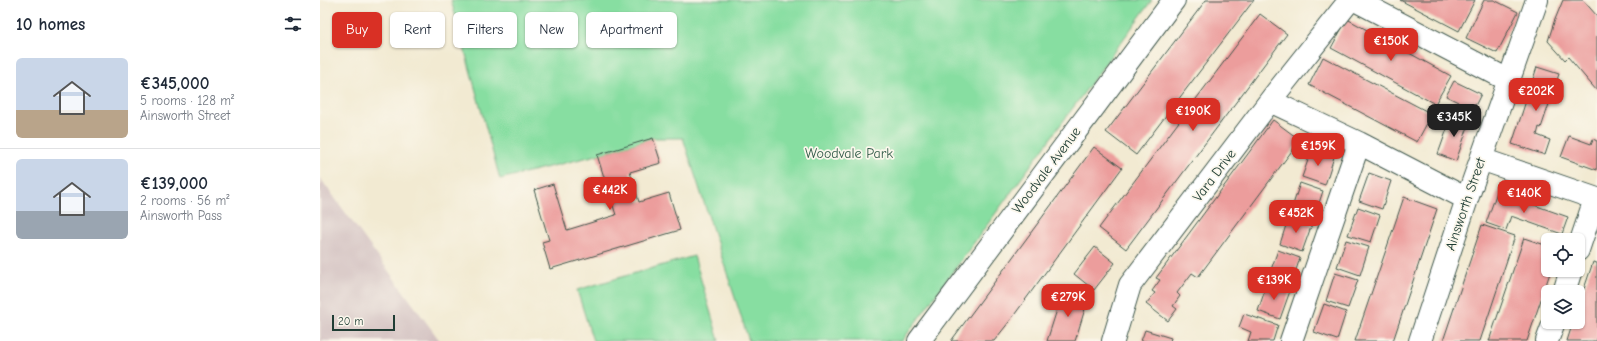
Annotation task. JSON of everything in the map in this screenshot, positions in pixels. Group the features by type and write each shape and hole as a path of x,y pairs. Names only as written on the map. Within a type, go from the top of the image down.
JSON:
{"street":[{"name":"Woodvale Avenue","path":"919,341 1174,0"},
{"name":"Vara Drive","path":"1113,341 1130,285 1350,0"},
{"path":"1355,0 1508,80"},
{"name":"Ainsworth Street","path":"1420,341 1467,199 1537,0"},
{"path":"1270,102 1359,143 1467,199"},
{"path":"1291,341 1359,143"},
{"path":"1481,159 1596,199 1584,233"},
{"path":"1547,341 1551,329"}],"shaded area":[{"path":"320,178 440,341 320,341"}],"green space":[{"name":"Woodvale Park","path":"451,0 1152,0 902,341 749,341 683,138 653,138 597,155 500,179 464,48 517,48 517,12 454,12"},
{"path":"694,256 719,341 593,341 577,290"}],"building":[{"path":"1206,0 1254,0 1136,155 1106,132"},
{"path":"1400,0 1475,0 1459,31"},
{"path":"1484,0 1494,0 1518,12 1497,53 1466,38"},
{"path":"1563,0 1583,0 1597,16 1597,91 1568,57 1565,60 1548,41"},
{"path":"1260,14 1287,34 1126,249 1099,228"},
{"path":"1347,19 1451,76 1435,104 1331,48"},
{"path":"1323,57 1432,114 1417,142 1309,85"},
{"path":"1537,67 1559,74 1541,128 1539,127 1537,135 1550,140 1545,155 1512,144"},
{"path":"1454,81 1481,94 1468,120 1453,113 1458,102 1446,96"},
{"path":"1452,115 1470,121 1456,161 1438,154"},
{"path":"1273,120 1300,140 1198,277 1192,273 1177,293 1180,296 1173,306 1177,309 1168,321 1146,304 1155,293 1152,291 1160,280 1156,278"},
{"path":"1569,136 1591,144 1593,139 1597,141 1597,170 1561,157"},
{"path":"653,138 661,163 630,172 639,202 669,193 680,230 550,269 542,242 549,240 534,190 553,184 567,230 616,215 597,155"},
{"path":"1094,147 1122,168 1009,322 994,341 951,341"},
{"path":"1312,149 1334,157 1325,185 1302,177"},
{"path":"1369,173 1391,181 1382,209 1359,201"},
{"path":"1300,183 1323,191 1314,218 1291,211"},
{"path":"1497,192 1568,217 1562,233 1511,216 1506,230 1486,223"},
{"path":"1404,197 1437,209 1393,341 1355,341"},
{"path":"1358,207 1380,215 1371,242 1348,235"},
{"path":"1289,216 1312,224 1302,252 1280,244"},
{"path":"1482,225 1515,236 1480,341 1443,341"},
{"path":"1524,238 1541,244 1541,277 1549,277 1546,285 1541,285 1541,300 1527,341 1489,341"},
{"path":"1346,240 1369,247 1360,275 1337,267"},
{"path":"1095,247 1115,263 1094,290 1074,274"},
{"path":"1278,250 1300,258 1291,285 1268,278"},
{"path":"1593,262 1597,263 1597,341 1567,341 1571,329 1585,329 1585,286"},
{"path":"1335,273 1358,280 1348,308 1326,301"},
{"path":"1267,284 1290,291 1280,319 1258,311"},
{"path":"1063,291 1088,299 1077,335 1075,341 1047,341"},
{"path":"1324,304 1346,312 1337,340 1314,332"},
{"path":"1244,314 1278,325 1273,341 1248,341 1251,332 1239,327"},
{"path":"1145,330 1171,338 1170,341 1141,341"}]}
